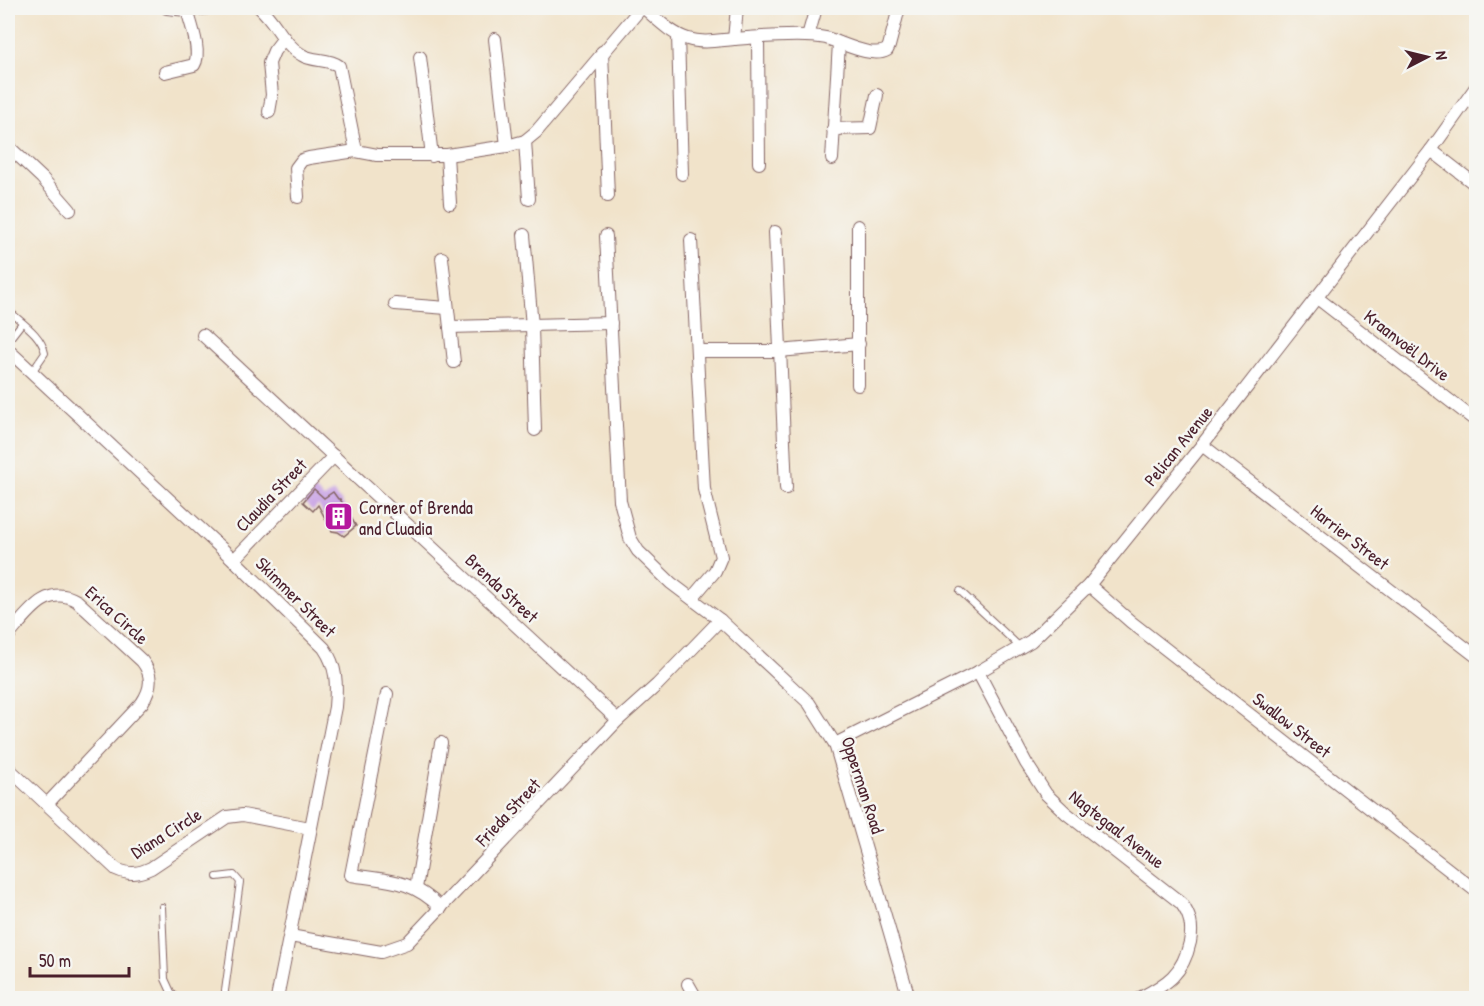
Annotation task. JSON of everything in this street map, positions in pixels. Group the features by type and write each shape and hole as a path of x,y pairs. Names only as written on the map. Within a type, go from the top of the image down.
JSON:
{"street":[{"path":"167,8 187,10 208,8"},
{"path":"260,8 284,38 305,57 329,61 339,66 356,151"},
{"path":"298,197 296,174 298,163 302,160 356,151 378,155 447,155 525,141 536,132 602,52 642,8 678,34 692,40 808,36 826,38 879,53 887,51 899,8"},
{"path":"734,39 737,8"},
{"path":"808,36 816,8"},
{"path":"165,72 194,65 196,62 197,50 187,10"},
{"path":"678,34 681,174"},
{"path":"269,112 272,95 269,63 274,51 284,38"},
{"path":"758,38 759,163"},
{"path":"495,39 507,146"},
{"path":"832,159 839,43"},
{"path":"602,52 608,196"},
{"path":"420,57 432,156"},
{"name":"Pelican Avenue","path":"835,744 978,672 1031,641 1089,585 1202,445 1431,150 1476,87"},
{"path":"833,129 870,128 877,95"},
{"path":"525,141 529,199"},
{"path":"8,146 42,178 70,210"},
{"path":"1431,150 1476,185"},
{"path":"447,155 450,203"},
{"path":"858,225 858,384"},
{"path":"775,232 786,488"},
{"path":"524,235 532,326 536,430"},
{"name":"Opperman Road","path":"606,236 620,501 632,543 671,583 720,620 809,703 835,744 909,999"},
{"path":"691,240 704,489 722,557 715,571 692,598"},
{"path":"442,258 454,362"},
{"name":"Kraanvoël Drive","path":"1316,297 1476,421"},
{"path":"395,304 447,308"},
{"path":"450,327 611,323"},
{"name":"Brenda Street","path":"203,335 618,720"},
{"path":"697,351 779,351 859,344"},
{"name":"Skimmer Street","path":"8,350 234,560 324,648 336,672 335,707 278,999"},
{"name":"Harrier Street","path":"1202,445 1476,656"},
{"name":"Claudia Street","path":"234,560 333,456"},
{"name":"Swallow Street","path":"1089,585 1131,622 1476,891"},
{"name":"Erica Circle","path":"8,636 41,600 56,594 68,595 142,661 151,680 149,693 142,703 47,804"},
{"name":"Frieda Street","path":"290,936 381,952 407,943 618,720 657,685 720,620"},
{"name":"Nagtegaal Avenue","path":"978,672 1026,763 1046,794 1066,813 1181,903 1188,914 1192,934 1187,957 1182,966 1170,980 1140,999"},
{"path":"387,694 351,875 404,883 429,896 441,908"},
{"path":"416,888 441,743"},
{"name":"Diana Circle","path":"8,768 116,869 125,873 143,872 151,868 227,817 243,815 310,828"},
{"path":"688,984 696,999"}],"lane":[{"path":"8,310 41,339 45,353 32,372"},
{"path":"8,350 22,323"},
{"path":"960,591 1020,647"},
{"path":"216,878 234,875 240,882 224,999"},
{"path":"162,907 165,979 177,999"}],"building":[{"name":"Corner of Brenda and Cluadia","path":"314,489 324,498 333,492 340,499 356,526 344,536 332,531 318,505 313,511 303,502"}],"place":[{"name":"Corner of Brenda and Cluadia","path":"338,517"}]}
